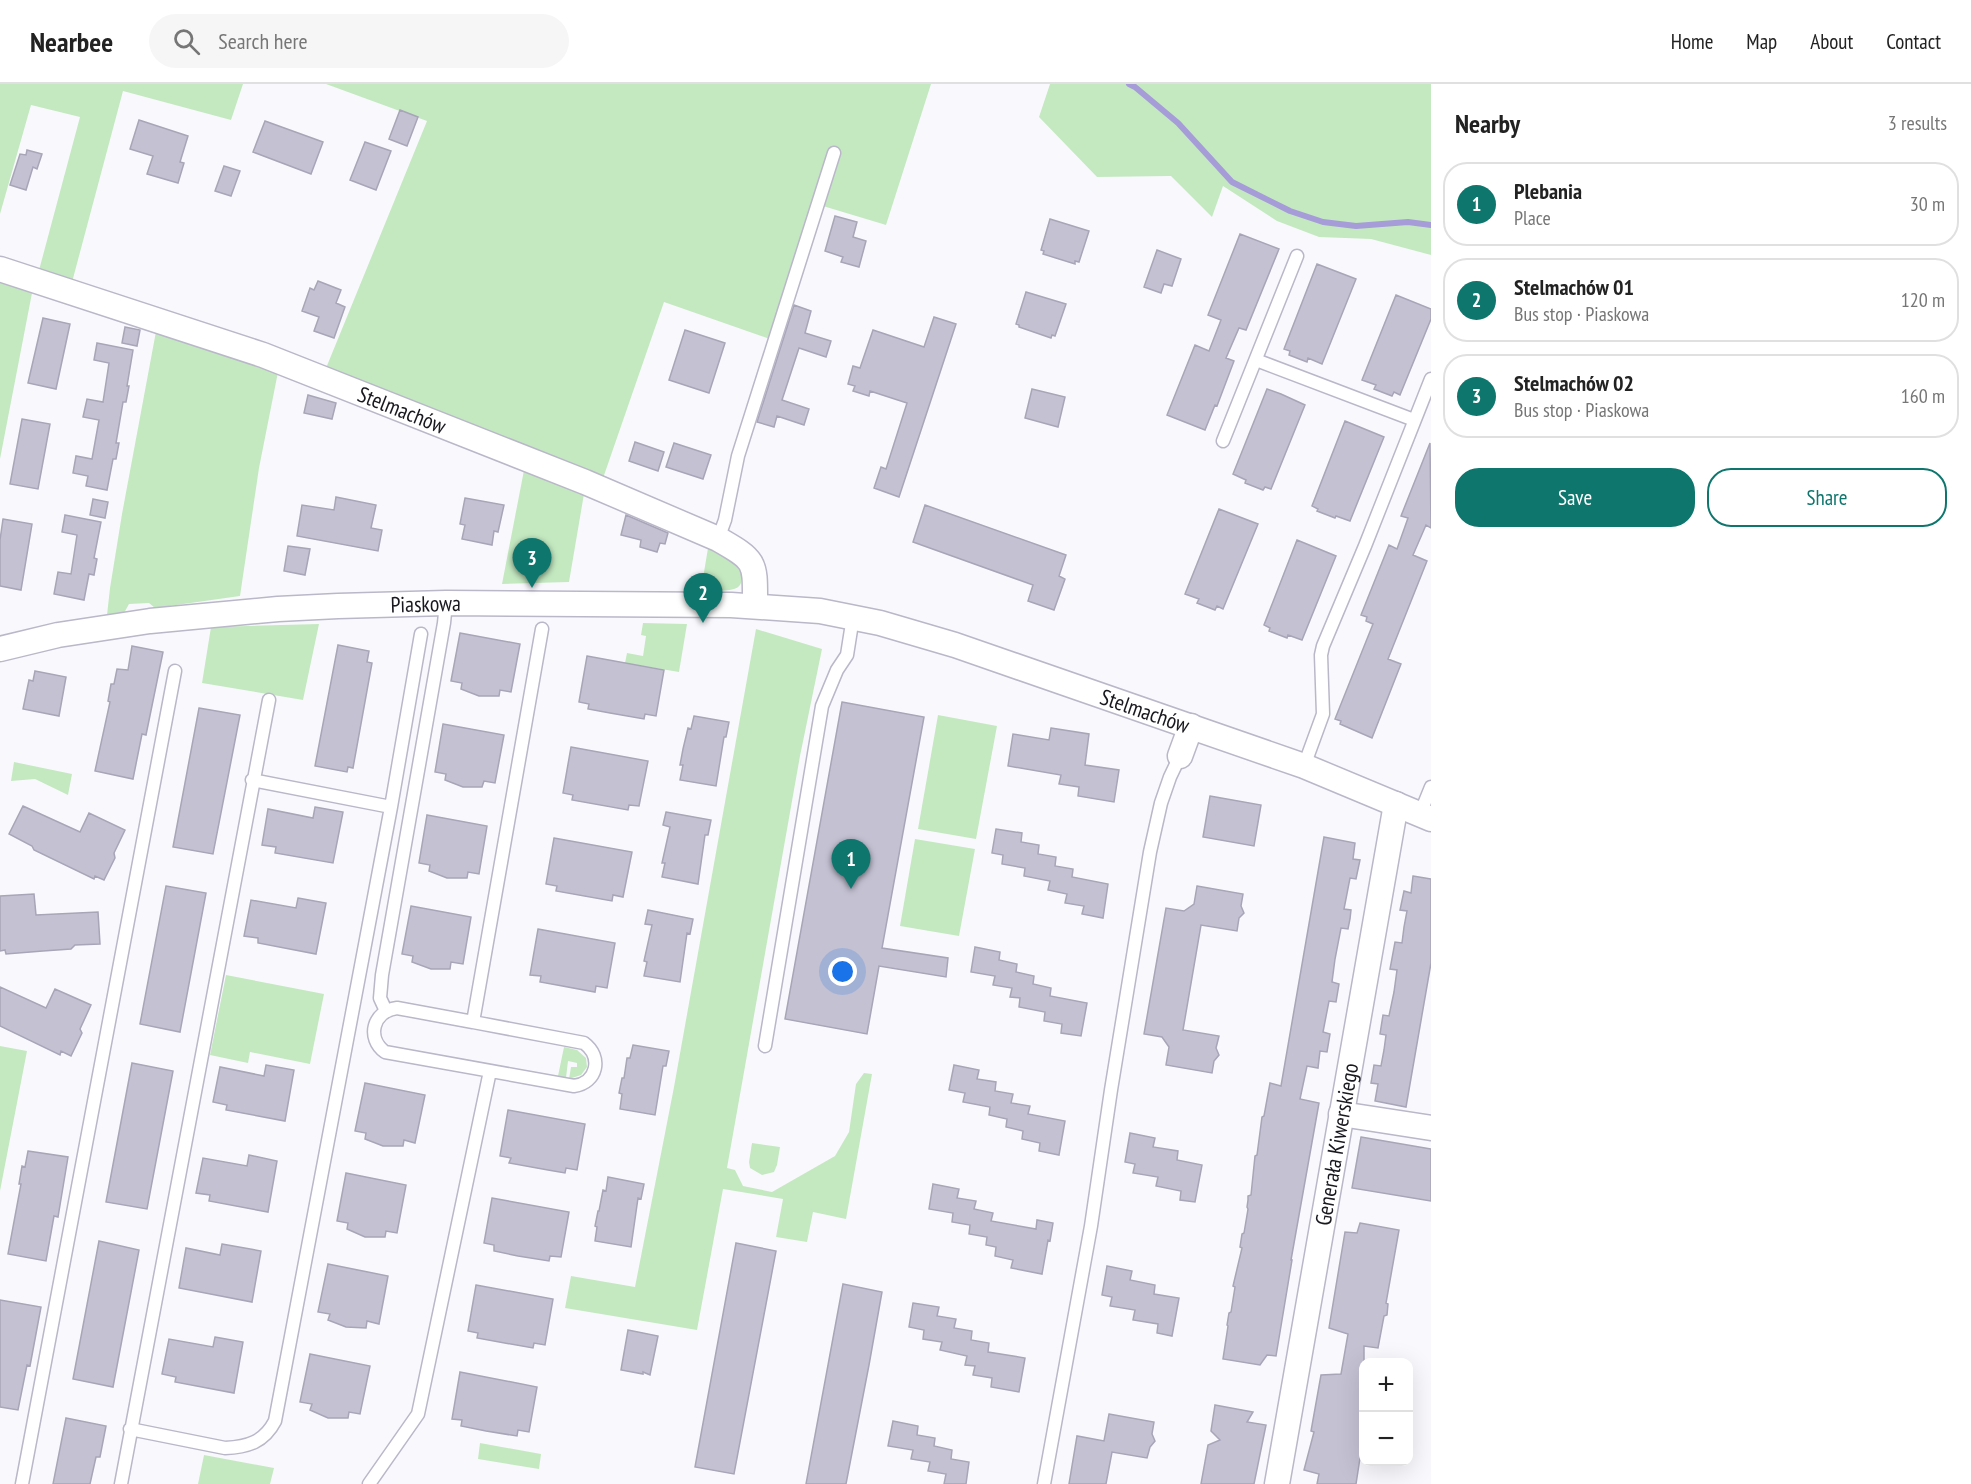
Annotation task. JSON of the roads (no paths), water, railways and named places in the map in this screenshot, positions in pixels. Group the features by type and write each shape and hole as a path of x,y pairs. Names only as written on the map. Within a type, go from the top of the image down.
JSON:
{"street":[{"name":"Stelmachów","path":"0,269 250,350 585,482 718,539 738,550 750,560 754,567 755,605"},
{"name":"Piaskowa","path":"0,649 92,629 278,609 446,603 755,605 820,611 853,617"},
{"name":"Stelmachów","path":"853,617 931,637 1191,726 1304,766 1426,817"},
{"path":"1180,756 1191,726"},
{"name":"Generała Kiwerskiego","path":"1277,1484 1396,804"},
{"path":"1341,1114 1431,1128"}],"lane":[{"path":"718,539 725,520 738,456 834,153"},
{"path":"1223,441 1297,256"},
{"path":"1256,360 1414,420"},
{"path":"1304,766 1323,714 1321,655 1323,646 1431,379"},
{"path":"386,1011 380,998 382,975 446,603"},
{"path":"765,1046 822,706 837,670 847,655 853,617"},
{"path":"473,1022 542,629"},
{"path":"130,1430 225,1448 248,1446 259,1440 275,1421 422,634"},
{"path":"22,1484 175,670"},
{"path":"120,1484 269,700"},
{"path":"1044,1484 1091,1226 1148,862 1161,803 1180,756"},
{"path":"252,780 391,807"},
{"path":"1426,817 1431,787"},
{"path":"397,1008 584,1043 593,1052 596,1063 594,1072 590,1079 574,1086 385,1052 377,1045 374,1035 376,1021 386,1011 397,1008"},
{"path":"369,1484 418,1414 490,1071"}],"waterway":[{"path":"1129,84 1178,123 1232,182 1290,211 1323,222 1356,226 1408,222 1431,225"}],"place":[{"name":"Stelmachów 02","path":"532,588"},
{"name":"Stelmachów 01","path":"703,623"},
{"name":"Plebania","path":"851,889"}]}
